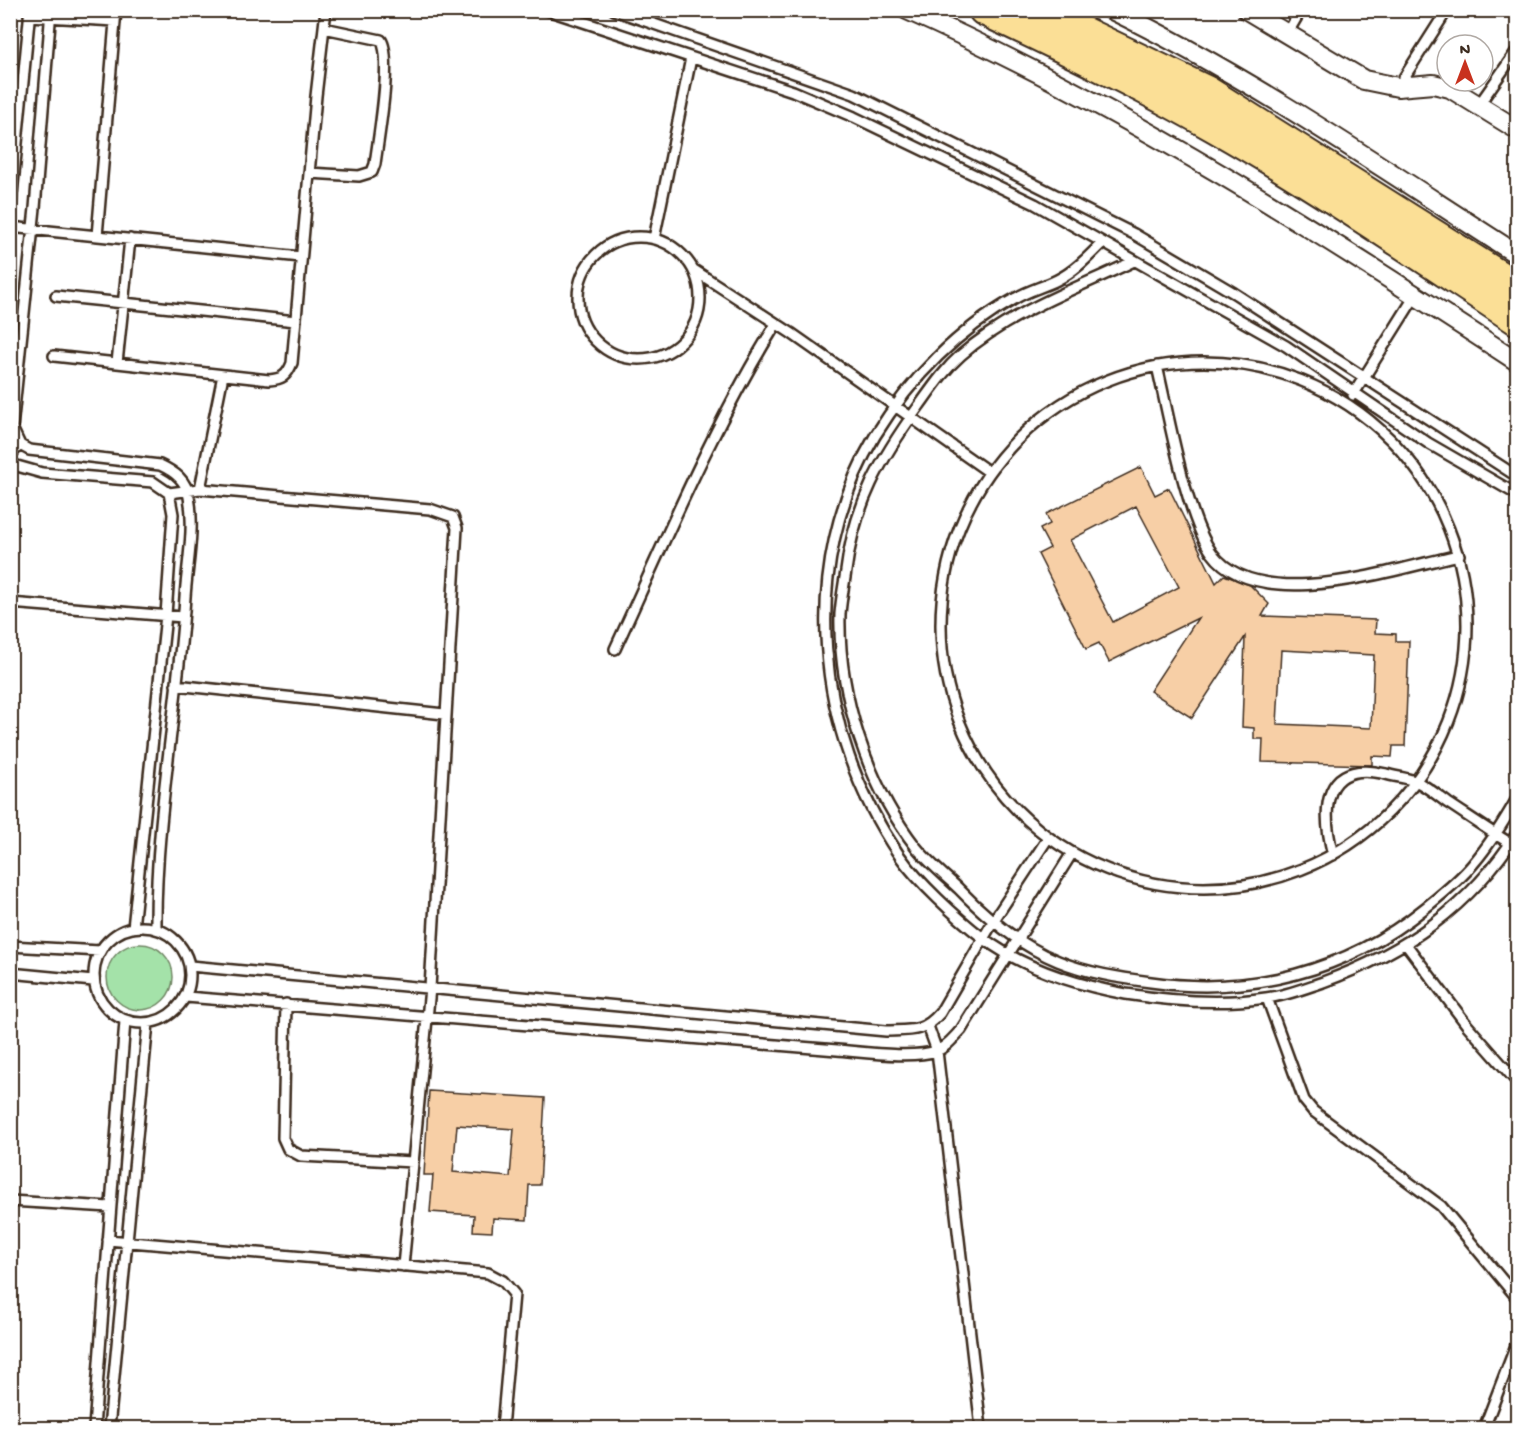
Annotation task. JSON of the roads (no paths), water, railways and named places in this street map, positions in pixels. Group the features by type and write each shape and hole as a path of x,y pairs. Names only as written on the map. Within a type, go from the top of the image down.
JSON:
{"highway":[{"path":"984,10 1072,51 1217,128 1361,216 1518,320"},
{"path":"1037,10 1216,96 1518,288"}],"street":[{"path":"907,10 1112,110 1243,187 1518,362"},
{"path":"1112,10 1173,41 1372,159 1518,255"},
{"path":"1247,10 1364,80 1398,87 1433,84 1450,88 1518,130"}],"lane":[{"path":"97,236 116,10"},
{"path":"54,356 269,380 284,377 292,363 326,10"},
{"path":"548,10 794,91 854,117 1035,204 1287,346 1428,443 1518,495"},
{"path":"614,10 827,84 884,108 1134,234 1234,293 1518,477"},
{"path":"1287,34 1301,10"},
{"path":"1398,87 1447,10"},
{"path":"10,215 30,13 115,21"},
{"path":"51,14 33,228 12,428 20,445 42,453 160,465 172,471 187,489 190,514 183,617 156,929"},
{"path":"309,173 359,176 372,172 375,164 386,62 384,45 381,40 324,28"},
{"path":"1478,106 1518,49"},
{"path":"654,238 691,58"},
{"path":"10,227 301,256"},
{"path":"627,238 654,238 671,246 686,258 693,269 700,291 699,309 693,327 682,341 666,353 646,359 627,358 608,351 592,338 582,321 577,302 579,282 588,263 602,249 627,238"},
{"path":"117,363 130,239"},
{"path":"1102,243 1078,267 1059,279 1017,297 943,348 875,436 852,483 833,540 825,588 825,633 830,683 838,726 878,822 902,859 984,939 1051,975 1105,990 1153,998 1198,1001 1267,998 1348,973 1431,927 1459,904 1495,867 1514,846 1518,832"},
{"path":"1134,261 1004,324 961,355 941,376 889,446 855,521 840,613 842,659 850,705 866,754 887,801 917,847 968,898 994,920 1017,937 1058,961 1089,971 1137,980 1201,987 1264,982 1293,976 1339,961 1378,942 1408,922 1474,864 1518,797"},
{"path":"693,269 989,472"},
{"path":"56,296 296,321"},
{"path":"1347,403 1415,296"},
{"path":"615,649 715,433 740,383 776,324"},
{"path":"1223,362 1287,375 1347,403 1397,444 1435,496 1459,555 1469,614 1464,674 1447,731 1417,782 1392,810 1364,835 1333,855 1283,876 1230,887 1175,886 1121,875 1072,853 1048,838 998,790 992,781 963,732 943,667 941,599 956,532 989,472 1015,441 1046,414 1080,392 1117,376 1157,366 1223,362"},
{"path":"1157,366 1193,510 1212,554 1238,575 1253,581 1306,585 1459,555"},
{"path":"200,489 223,375"},
{"path":"10,455 20,445"},
{"path":"10,464 42,473 153,482 169,493 173,514 166,615 132,928"},
{"path":"169,493 200,489 430,509 453,517 457,528 444,714 430,988 404,1266"},
{"path":"10,603 183,617"},
{"path":"176,685 444,714"},
{"path":"1333,855 1325,815 1328,799 1335,783 1353,771 1367,770 1417,782 1514,846"},
{"path":"190,966 886,1031 914,1030 928,1026 940,1013 994,920 1048,838"},
{"path":"186,997 212,1001 428,1015 837,1050 894,1054 937,1051 961,1030 1017,937 1072,853"},
{"path":"132,928 156,929 178,943 190,966 190,982 186,997 170,1015 148,1023 125,1021 104,1005 93,981 94,965 100,951 114,936 132,928"},
{"path":"1405,943 1467,1025 1518,1083"},
{"path":"10,946 100,951"},
{"path":"10,974 93,981"},
{"path":"1267,998 1304,1100 1441,1206 1518,1299"},
{"path":"286,1004 283,1138 288,1149 301,1156 412,1162"},
{"path":"94,1428 125,1021"},
{"path":"109,1428 148,1023"},
{"path":"928,1026 937,1051 981,1428"},
{"path":"10,1201 110,1207"},
{"path":"108,1240 488,1273 503,1281 514,1294 502,1428"},
{"path":"1484,1428 1518,1340"}]}
